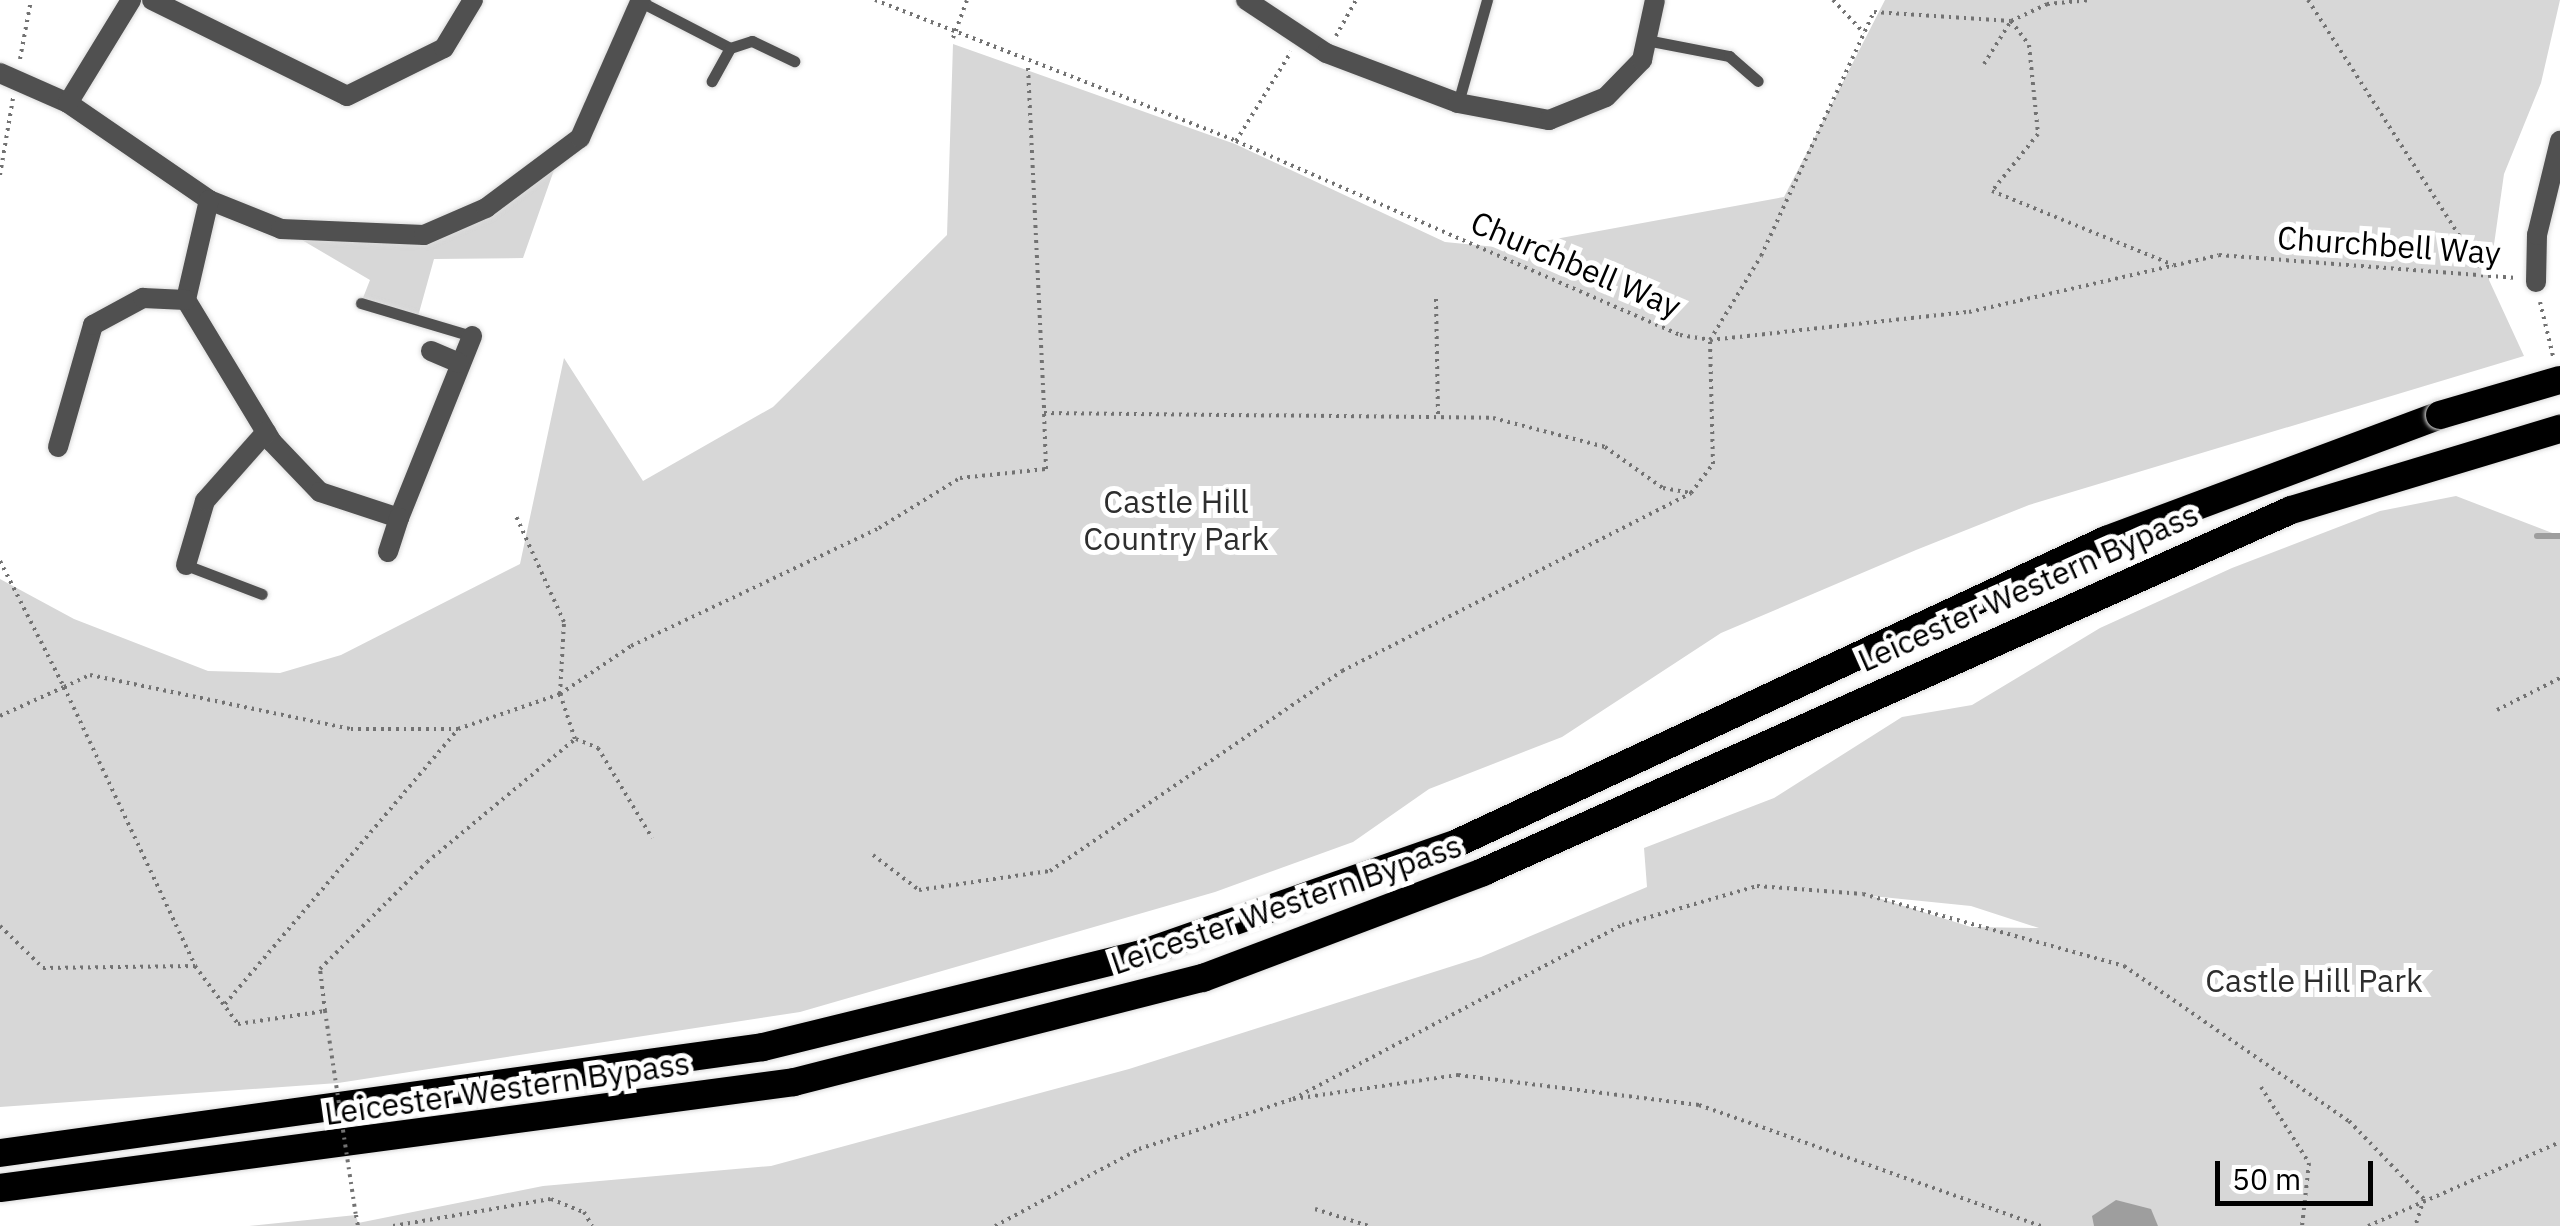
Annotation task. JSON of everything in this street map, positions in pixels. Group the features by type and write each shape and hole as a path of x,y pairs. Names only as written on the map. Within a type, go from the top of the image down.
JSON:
{"highway":[{"name":"Leicester Western Bypass","path":"0,1152 763,1047 1142,954 1453,845 2106,540 2558,374"},
{"name":"Leicester Western Bypass","path":"0,1188 794,1082 1203,978 1483,872 2291,510 2466,454 2560,429"}],"street":[{"path":"68,103 131,0"},
{"path":"152,0 347,96 444,48 473,0"},
{"path":"1246,0 1298,40 1326,52 1458,103 1549,120 1606,97 1642,60 1655,0"},
{"path":"8,76 68,103 209,200 281,230 386,239 424,235 486,208 580,138 641,1"},
{"path":"2536,282 2537,235 2560,141"},
{"path":"209,200 186,300 266,432 320,492 399,518"},
{"path":"58,447 93,325 142,298 186,300"},
{"path":"388,552 472,336"},
{"path":"431,351 459,363"},
{"path":"186,564 205,501 266,432"}],"lane":[{"path":"1458,103 1487,0"},
{"path":"641,1 730,48"},
{"path":"1646,40 1729,56 1758,80"},
{"path":"712,81 730,48 752,41 794,61"},
{"path":"361,303 472,336"},
{"path":"186,564 262,594"}],"path":[{"path":"0,175 12,104 8,76 31,0"},
{"name":"Churchbell Way","path":"874,0 954,38 1236,141 1650,325 1710,340 1969,312 2218,255 2481,268 2536,282"},
{"path":"954,38 967,0"},
{"path":"1326,52 1356,0"},
{"path":"1833,0 1864,33"},
{"path":"874,855 919,890 1050,871 1342,671 1690,493 1713,464 1710,340 1761,256 1874,12 2011,21 2047,4 2092,0"},
{"path":"2308,0 2481,268"},
{"path":"1984,64 2011,21"},
{"path":"2011,21 2029,44 2038,134 1992,191 2173,265"},
{"path":"1236,141 1298,40"},
{"path":"0,716 90,675 350,729 458,729 560,694 631,646 880,528 960,478 1046,468 1028,66"},
{"path":"0,105 12,104"},
{"path":"2536,282 2558,374"},
{"path":"1436,299 1438,418"},
{"path":"1044,413 1493,418 1605,447 1663,488 1690,493"},
{"path":"515,514 564,622 560,694 575,738 598,748 652,838"},
{"path":"0,561 64,687 194,966 238,1024 324,1011"},
{"path":"2498,710 2560,678"},
{"path":"224,1005 458,729"},
{"path":"358,1226 320,968 426,862 575,738"},
{"path":"994,1226 1139,1149 1293,1099 1622,925 1758,886 1846,892 2124,966 2349,1120 2424,1198"},
{"path":"0,926 43,968 194,966"},
{"path":"1293,1099 1458,1076 1699,1106 2041,1226"},
{"path":"2262,1087 2309,1163 2302,1226"},
{"path":"2368,1226 2424,1198 2560,1142"},
{"path":"2415,1226 2424,1198"},
{"path":"393,1226 551,1200 584,1212 592,1226"},
{"path":"1315,1209 1369,1226"}],"green space":[{"name":"Castle Hill Country Park","path":"1885,0 2560,0 2541,83 2504,174 2489,280 2524,356 2029,505 1916,550 1721,633 1562,737 1429,789 1353,842 1215,892 800,1012 338,1083 0,1107 0,579 74,619 208,671 280,673 341,655 520,564 564,358 643,481 773,407 947,235 953,44 1235,144 1445,242 1506,248 1784,197"},
{"path":"560,153 523,258 434,259 417,320 361,303 370,280 290,233 424,235"},
{"name":"Castle Hill Park","path":"2456,496 2560,536 2560,1226 249,1226 356,1215 358,1223 543,1186 771,1166 1129,1069 1481,957 1647,887 1644,848 1774,798 1902,717 1972,705 2100,628 2232,568 2380,511","holes":["1872,896 1971,906 2039,928 1971,927"]}],"shaded area":[{"path":"2116,1200 2151,1209 2158,1226 2094,1226 2092,1216"}],"waterway":[{"path":"2537,536 2560,536"}]}
